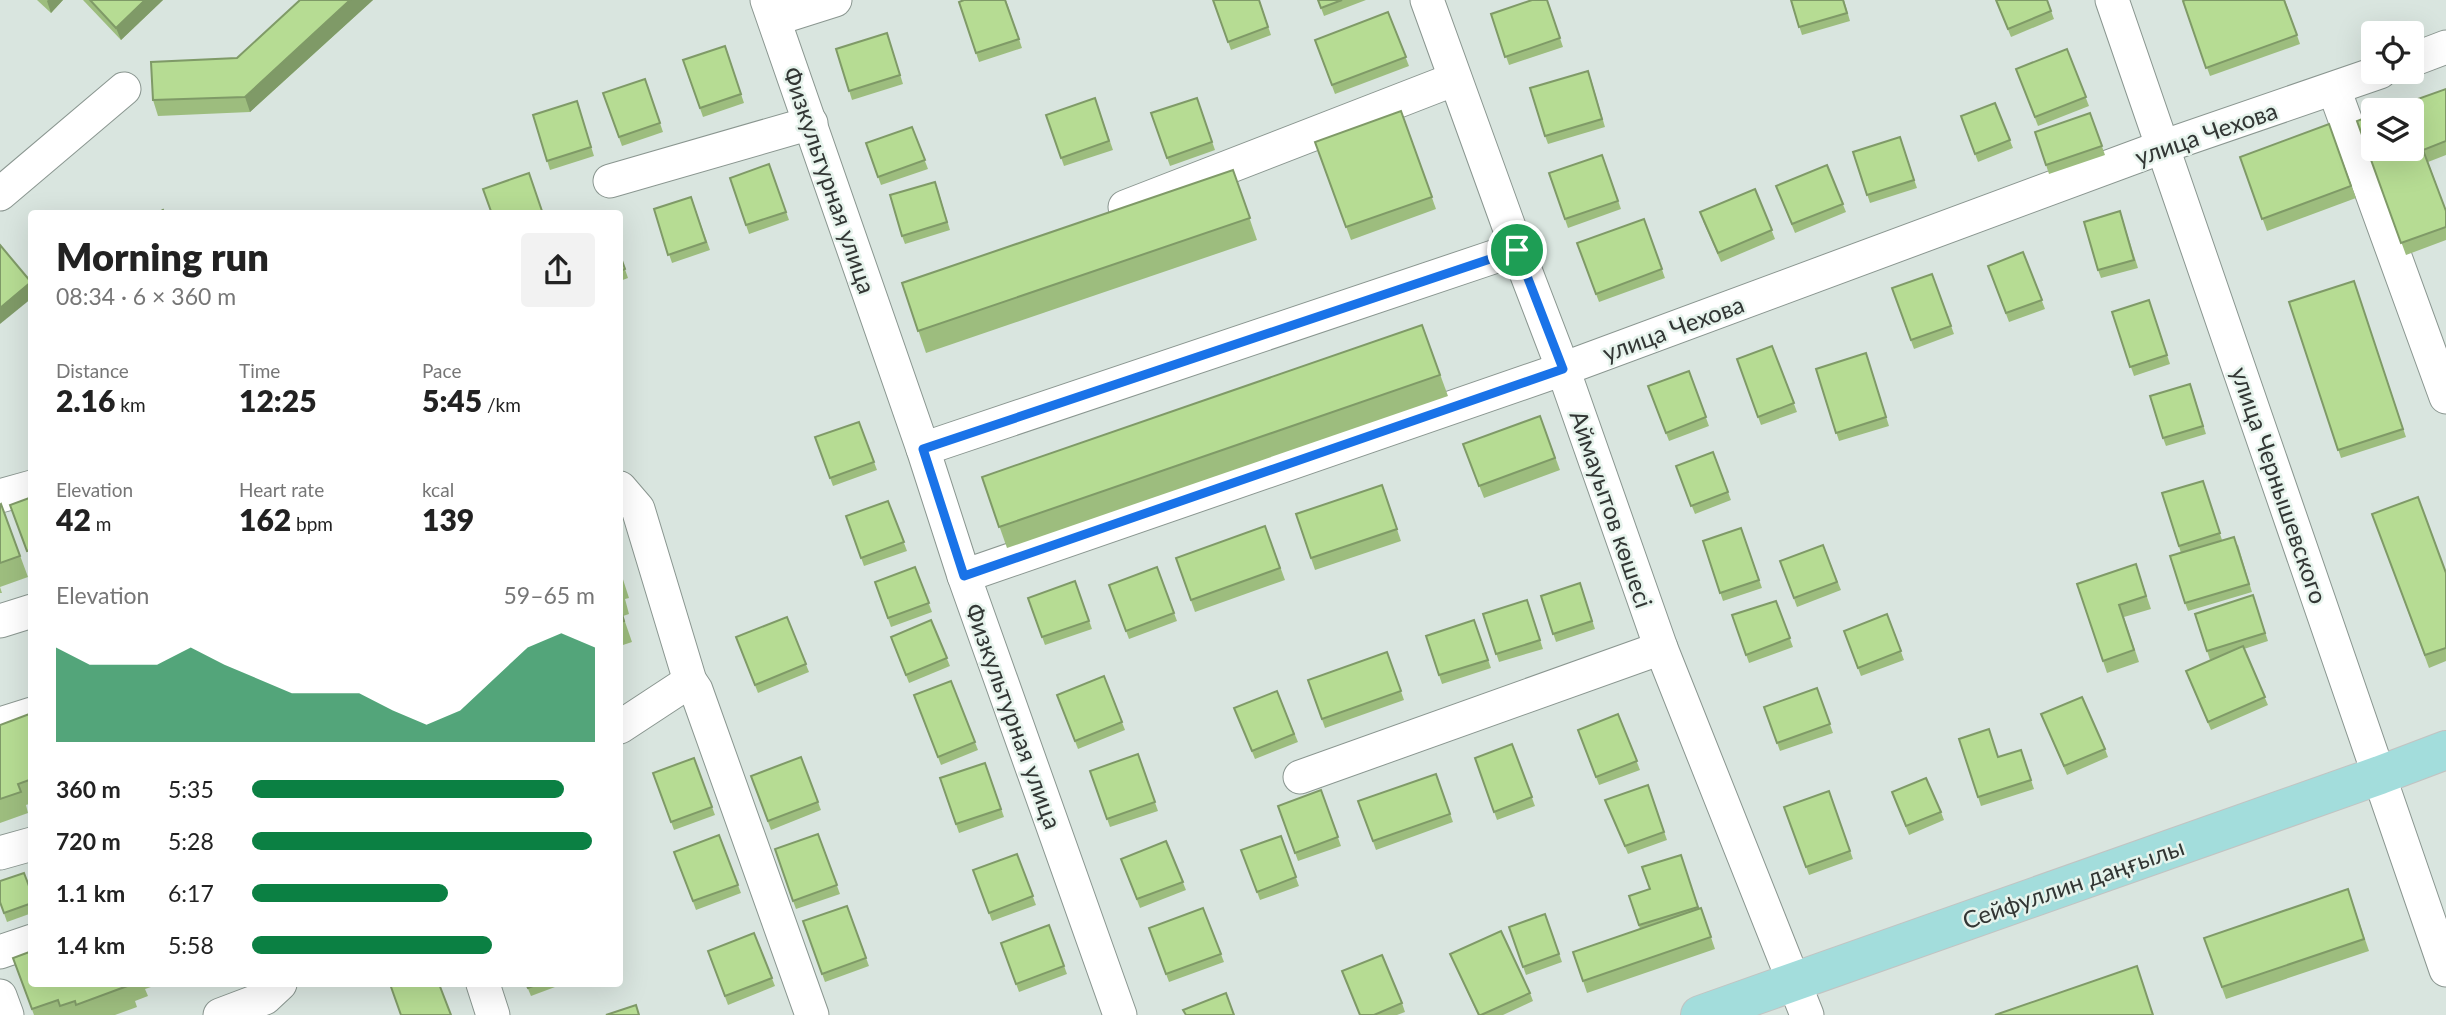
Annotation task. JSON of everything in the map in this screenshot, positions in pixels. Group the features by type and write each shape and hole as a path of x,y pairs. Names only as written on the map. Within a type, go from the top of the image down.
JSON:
{"main road":[{"name":"Сейфуллин даңғылы","path":"1700,1015 1801,998 2446,750"}],"street":[{"path":"771,10 835,0"},
{"name":"Аймауытов көшесі","path":"1427,0 1563,369 1661,648 1801,998"},
{"name":"улица Чернышевского","path":"2112,0 2446,970"},
{"name":"Физкультурная улица","path":"771,10 923,449 964,576 1120,1015"},
{"path":"2424,55 2446,47"},
{"path":"1125,207 1454,79"},
{"name":"улица Чехова","path":"964,576 1563,369 2162,147 2361,79"},
{"path":"0,194 124,89"},
{"path":"2334,89 2446,397"},
{"path":"610,181 811,123"},
{"path":"923,449 1517,250"},
{"path":"0,496 28,488"},
{"path":"623,492 638,509 690,681 812,1015"},
{"path":"0,621 28,612"},
{"path":"1300,777 1661,648"},
{"path":"623,725 690,681"},
{"path":"0,724 28,715"},
{"path":"0,853 28,845"},
{"path":"0,952 28,942"},
{"path":"220,1015 265,998 277,987"},
{"path":"484,987 493,1015"}],"building":[{"path":"90,0 145,0 116,28"},
{"path":"300,0 350,0 245,97 153,100 151,62 237,58"},
{"path":"1005,0 1019,39 976,53 959,2"},
{"path":"1213,0 1259,0 1268,27 1228,42"},
{"path":"1318,0 1342,0 1321,8"},
{"path":"1532,0 1547,0 1560,38 1505,57 1491,14"},
{"path":"1791,0 1843,0 1847,13 1799,27"},
{"path":"1996,0 2047,0 2051,11 2008,29"},
{"path":"2284,0 2297,35 2206,68 2183,1"},
{"path":"1388,12 1406,57 1332,85 1315,40"},
{"path":"887,33 900,75 849,91 836,49"},
{"path":"725,46 741,94 700,108 683,60"},
{"path":"2067,49 2086,97 2035,117 2016,69"},
{"path":"1588,71 1602,119 1545,136 1530,88"},
{"path":"645,79 660,123 619,137 603,93"},
{"path":"2446,89 2446,141 2424,150 2424,98 2421,98"},
{"path":"1095,98 1109,141 1061,158 1046,115"},
{"path":"1197,98 1212,142 1167,158 1151,113"},
{"path":"577,101 591,147 547,161 533,115"},
{"path":"1995,103 2010,140 1975,154 1961,116"},
{"path":"1401,111 1432,197 1346,227 1315,142"},
{"path":"2090,113 2102,146 2046,165 2035,132"},
{"path":"2329,124 2351,186 2262,219 2240,157"},
{"path":"912,127 925,160 878,177 866,143"},
{"path":"1900,137 1914,180 1867,195 1853,152"},
{"path":"2424,153 2446,211 2446,227 2401,243 2371,161 2424,161"},
{"path":"1602,155 1618,201 1565,219 1549,173"},
{"path":"769,164 786,212 746,225 730,178"},
{"path":"1827,165 1843,204 1792,224 1776,186"},
{"path":"1233,170 1250,218 918,331 902,283"},
{"path":"529,173 542,210 491,210 483,189"},
{"path":"935,182 947,222 902,236 890,195"},
{"path":"1755,189 1772,230 1718,253 1700,212"},
{"path":"691,197 706,242 668,255 654,209"},
{"path":"2120,211 2134,260 2098,270 2084,222"},
{"path":"1644,219 1662,269 1596,294 1577,243"},
{"path":"0,245 28,278 28,285 0,308"},
{"path":"2023,252 2042,300 2006,313 1988,266"},
{"path":"1932,274 1951,326 1911,340 1892,288"},
{"path":"2354,281 2403,429 2338,450 2289,302"},
{"path":"2149,300 2167,355 2130,367 2112,312"},
{"path":"1422,325 1440,375 999,527 982,477"},
{"path":"1772,346 1794,403 1758,417 1737,359"},
{"path":"1866,353 1886,417 1836,433 1816,369"},
{"path":"1689,371 1706,417 1666,433 1648,386"},
{"path":"2190,384 2203,426 2163,438 2150,396"},
{"path":"1540,416 1555,458 1479,486 1463,444"},
{"path":"859,422 874,462 830,478 815,437"},
{"path":"1713,452 1728,492 1691,506 1676,466"},
{"path":"2203,481 2220,533 2179,546 2162,493"},
{"path":"1382,485 1397,529 1311,558 1296,514"},
{"path":"2418,497 2446,573 2446,648 2425,655 2372,514"},
{"path":"28,498 28,551 27,551 10,505"},
{"path":"888,501 904,542 861,558 846,516"},
{"path":"0,505 20,556 0,563"},
{"path":"1265,526 1280,568 1191,600 1176,558"},
{"path":"1741,528 1759,580 1720,593 1703,541"},
{"path":"2234,537 2249,584 2185,603 2170,556"},
{"path":"1823,545 1837,582 1794,598 1780,561"},
{"path":"2136,564 2146,596 2119,605 2134,650 2103,661 2077,584"},
{"path":"915,567 929,603 888,618 875,582"},
{"path":"1157,567 1174,613 1126,631 1109,585"},
{"path":"1075,581 1089,621 1042,637 1028,598"},
{"path":"1580,583 1592,621 1553,634 1541,596"},
{"path":"2253,595 2265,633 2207,651 2195,614"},
{"path":"1527,600 1540,640 1496,654 1483,614"},
{"path":"1776,601 1790,638 1746,655 1732,615"},
{"path":"1887,614 1901,651 1858,668 1844,631"},
{"path":"787,617 806,664 755,685 736,637"},
{"path":"931,620 947,658 906,675 891,637"},
{"path":"1474,620 1488,660 1439,675 1426,636"},
{"path":"2243,646 2265,697 2208,722 2186,671"},
{"path":"1387,652 1401,691 1322,719 1308,680"},
{"path":"1104,676 1122,722 1075,741 1057,695"},
{"path":"951,681 975,742 938,757 914,695"},
{"path":"1817,688 1830,724 1777,743 1764,707"},
{"path":"1277,691 1294,734 1252,751 1234,708"},
{"path":"2082,697 2105,749 2064,766 2041,714"},
{"path":"28,714 28,780 18,784 21,792 0,799 0,725"},
{"path":"1618,714 1637,761 1596,777 1578,730"},
{"path":"1989,729 1998,757 2021,750 2031,780 1978,797 1959,739"},
{"path":"1512,744 1532,797 1494,812 1475,758"},
{"path":"1138,754 1155,802 1107,819 1090,771"},
{"path":"801,757 818,802 768,821 751,776"},
{"path":"694,758 712,807 671,822 653,773"},
{"path":"985,763 1001,809 956,824 940,778"},
{"path":"1436,774 1450,814 1373,841 1358,801"},
{"path":"1926,778 1941,812 1906,826 1892,792"},
{"path":"1648,785 1664,832 1625,846 1605,800"},
{"path":"1321,790 1338,837 1295,853 1278,806"},
{"path":"1829,791 1850,851 1806,867 1784,807"},
{"path":"818,834 837,885 793,901 775,849"},
{"path":"719,835 738,885 693,901 674,852"},
{"path":"1281,836 1296,877 1257,892 1241,850"},
{"path":"1166,841 1183,882 1137,899 1121,859"},
{"path":"1017,854 1033,896 989,913 973,870"},
{"path":"1681,855 1698,907 1639,925 1629,896 1650,889 1642,867"},
{"path":"24,873 28,884 28,904 4,913 0,902 0,881"},
{"path":"2348,889 2364,939 2222,987 2204,938"},
{"path":"847,906 866,958 822,974 803,921"},
{"path":"1203,908 1221,954 1166,974 1149,928"},
{"path":"1701,908 1711,937 1583,981 1573,952"},
{"path":"1545,914 1559,954 1523,967 1509,927"},
{"path":"1049,925 1064,966 1016,984 1001,943"},
{"path":"1501,931 1530,993 1479,1015 1450,954"},
{"path":"754,933 772,978 725,996 708,951"},
{"path":"28,952 28,987 125,987 76,1005 75,1001 60,1006 58,1000 32,1009 13,958"},
{"path":"1382,955 1402,1003 1374,1015 1360,1015 1342,971"},
{"path":"2137,966 2153,1015 1995,1015"},
{"path":"391,987 440,987 451,1015 401,1015"},
{"path":"1226,993 1234,1015 1186,1015 1183,1010"},
{"path":"636,1005 639,1015 606,1015"}],"route":[{"path":"1517,250 1563,369 964,576 923,449 1517,250"}]}
